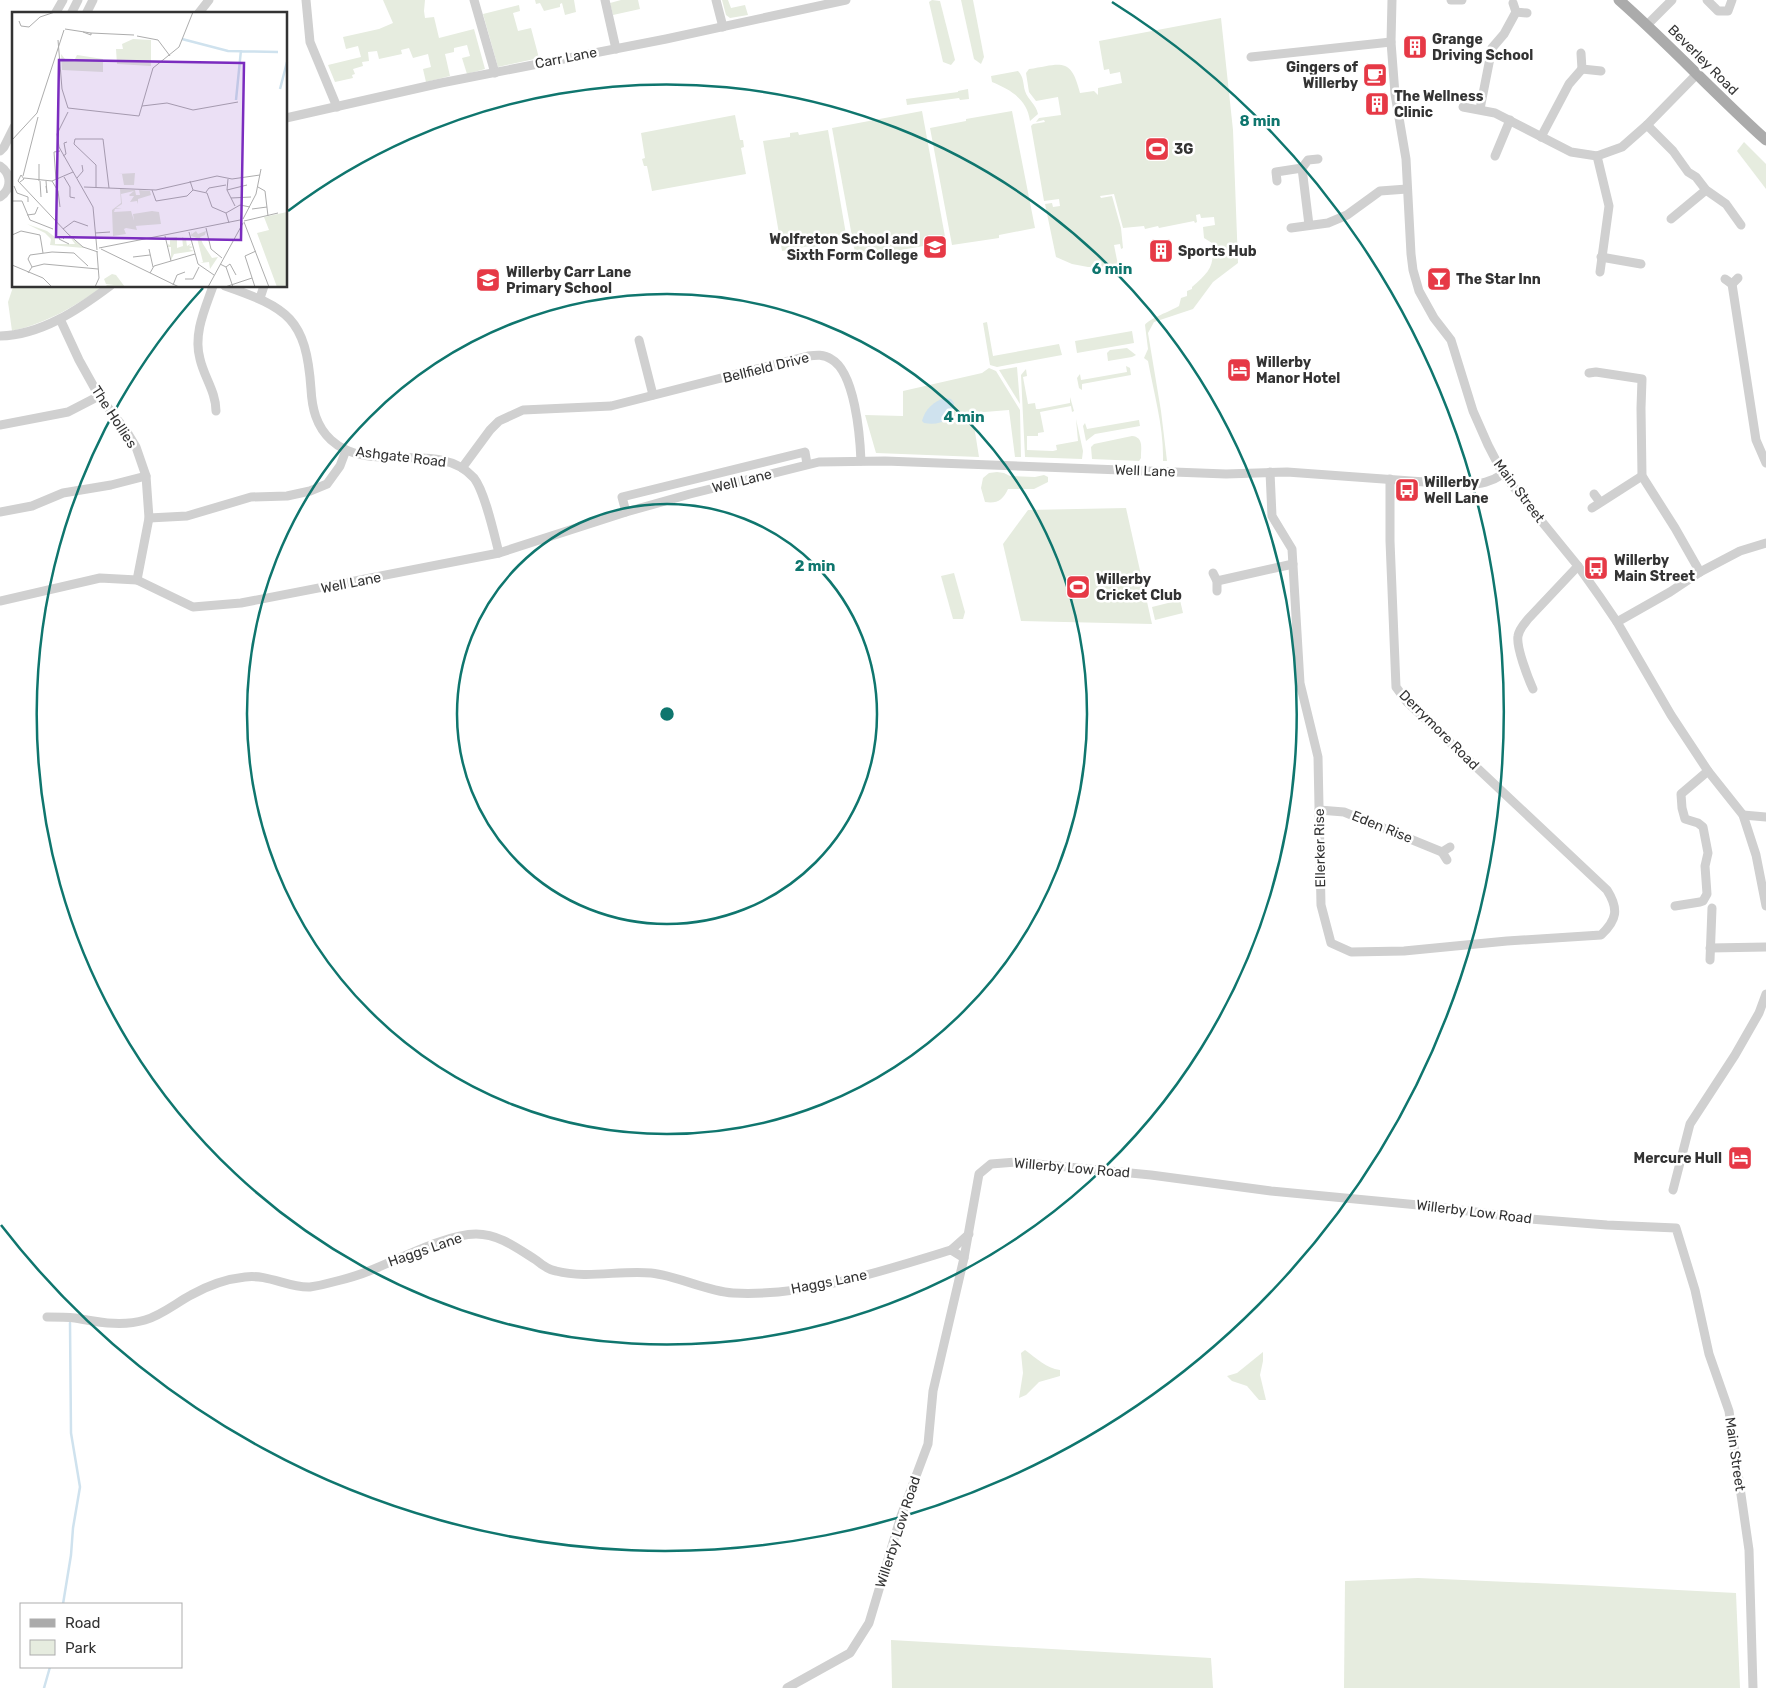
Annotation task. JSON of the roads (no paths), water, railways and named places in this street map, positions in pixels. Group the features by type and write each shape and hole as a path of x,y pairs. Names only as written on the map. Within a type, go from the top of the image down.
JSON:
{"main road":[{"name":"Beverley Road","path":"1619,0 1766,140"}],"street":[{"path":"56,12 63,0"},
{"path":"72,12 78,0"},
{"path":"87,12 93,0"},
{"path":"200,12 210,0"},
{"path":"306,0 310,42 337,107"},
{"path":"474,0 494,73"},
{"path":"605,0 616,49"},
{"path":"716,0 723,27"},
{"name":"Carr Lane","path":"288,118 846,0"},
{"name":"Main Street","path":"1392,0 1391,42 1396,105 1406,159 1411,254 1419,291 1425,304 1450,340 1473,411 1503,474 1578,566 1617,622 1671,716 1708,771 1743,815 1764,883 1766,906"},
{"path":"1451,0 1462,0"},
{"path":"1647,25 1672,0"},
{"path":"1707,0 1718,11 1728,10 1732,0"},
{"path":"1480,109 1492,48 1504,34 1516,12 1513,3"},
{"path":"1516,12 1527,12"},
{"path":"1250,57 1391,42"},
{"path":"1541,136 1569,84 1582,68 1581,53"},
{"path":"1582,68 1601,71"},
{"path":"1463,107 1495,113 1571,152 1597,156 1622,147 1648,125 1696,75"},
{"path":"1495,156 1510,120"},
{"path":"1648,125 1673,151 1688,172 1696,177 1706,190 1726,204 1741,225"},
{"path":"0,197 11,185 2,149 12,131"},
{"path":"1597,156 1609,206 1600,272"},
{"path":"1277,181 1276,172 1302,168 1308,160 1318,159"},
{"path":"1302,168 1310,225"},
{"path":"1291,228 1328,223 1356,209 1380,191 1407,189"},
{"path":"1671,219 1706,190"},
{"path":"1601,257 1641,264"},
{"path":"1731,280 1756,440 1766,463"},
{"path":"0,336 12,336 45,326 81,307 107,288"},
{"path":"211,288 200,321 198,347 200,359 216,402 216,411"},
{"name":"Ashgate Road","path":"231,288 260,298 282,311 293,322 304,342 308,360 311,401 315,415 321,427 332,440 346,450 364,456 430,458 448,461 462,468 474,478 482,493 499,553"},
{"path":"260,298 263,288"},
{"name":"The Hollies","path":"60,319 79,360 99,396 127,432 136,447 146,476 149,518 137,580"},
{"path":"639,340 653,395"},
{"name":"Bellfield Drive","path":"462,468 490,430 508,416 523,410 611,406 808,356 820,355 830,358 840,365 846,376 858,423 861,461"},
{"path":"1593,371 1644,378 1641,408 1642,476 1700,572"},
{"path":"0,425 68,412 99,396"},
{"path":"149,518 186,516 251,497 287,496 310,491 328,484 340,466 346,450"},
{"path":"626,512 622,497 808,452 807,464"},
{"name":"Well Lane","path":"0,601 100,578 137,580 193,607 213,606 279,596 499,553 626,512 807,464 826,462 861,461 1226,474 1270,472 1466,485 1490,482 1503,474"},
{"name":"Ellerker Rise","path":"1270,472 1272,516 1292,549 1300,682 1318,757 1321,905 1331,943 1351,952 1404,950 1508,940 1593,936 1601,935 1612,925"},
{"path":"0,512 32,506 63,494 146,476"},
{"path":"1594,494 1596,505 1642,476"},
{"name":"Derrymore Road","path":"1390,479 1390,541 1396,687 1407,702 1607,890 1613,899 1615,910 1612,925"},
{"path":"1617,622 1670,592 1700,572 1740,551 1766,543"},
{"path":"1217,591 1215,577 1293,564"},
{"path":"1533,689 1520,668 1518,635 1522,626 1578,566"},
{"path":"1675,906 1703,901 1707,894 1705,866 1708,853 1703,827 1698,823 1682,824 1681,794 1708,771"},
{"name":"Eden Rise","path":"1320,810 1344,812 1446,853"},
{"path":"1743,815 1766,817"},
{"path":"1710,960 1712,908"},
{"path":"1710,948 1766,947"},
{"path":"1673,1190 1690,1124 1735,1055 1759,1012 1766,994"},
{"name":"Willerby Low Road","path":"787,1688 850,1652 869,1622 901,1516 928,1444 933,1391 964,1258 979,1174 991,1164 1016,1162 1151,1175 1272,1191 1429,1206 1530,1219 1676,1228"},
{"name":"Main Street","path":"1676,1228 1695,1290 1709,1354 1729,1411 1749,1550 1752,1688"},
{"name":"Haggs Lane","path":"47,1317 76,1318 116,1324 146,1320 163,1312 193,1293 226,1280 247,1276 271,1278 308,1287 368,1272 450,1239 475,1234 495,1237 514,1246 555,1271 593,1274 648,1272 664,1275 702,1288 731,1293 765,1294 839,1282 884,1270 950,1250 968,1234"},
{"path":"950,1250 964,1258"}],"water":[{"path":"945,398 951,399 954,403 948,418 935,424 924,423 922,421 923,417 928,409 937,401"}],"waterway":[{"path":"63,1603 80,1487 71,1433 70,1323"},
{"path":"44,1688 50,1668"}],"place":[{"name":"Grange Driving School","path":"1415,47"},
{"name":"Gingers of Willerby","path":"1375,75"},
{"name":"The Wellness Clinic","path":"1377,104"},
{"name":"3G","path":"1157,149"},
{"name":"Wolfreton School and Sixth Form College","path":"935,247"},
{"name":"Sports Hub","path":"1161,251"},
{"name":"The Star Inn","path":"1439,279"},
{"name":"Willerby Carr Lane Primary School","path":"488,280"},
{"name":"Willerby Manor Hotel","path":"1239,370"},
{"name":"Willerby Well Lane","path":"1407,490"},
{"name":"Willerby Main Street","path":"1596,568"},
{"name":"Willerby Cricket Club","path":"1078,587"},
{"name":"Mercure Hull","path":"1740,1158"}]}
